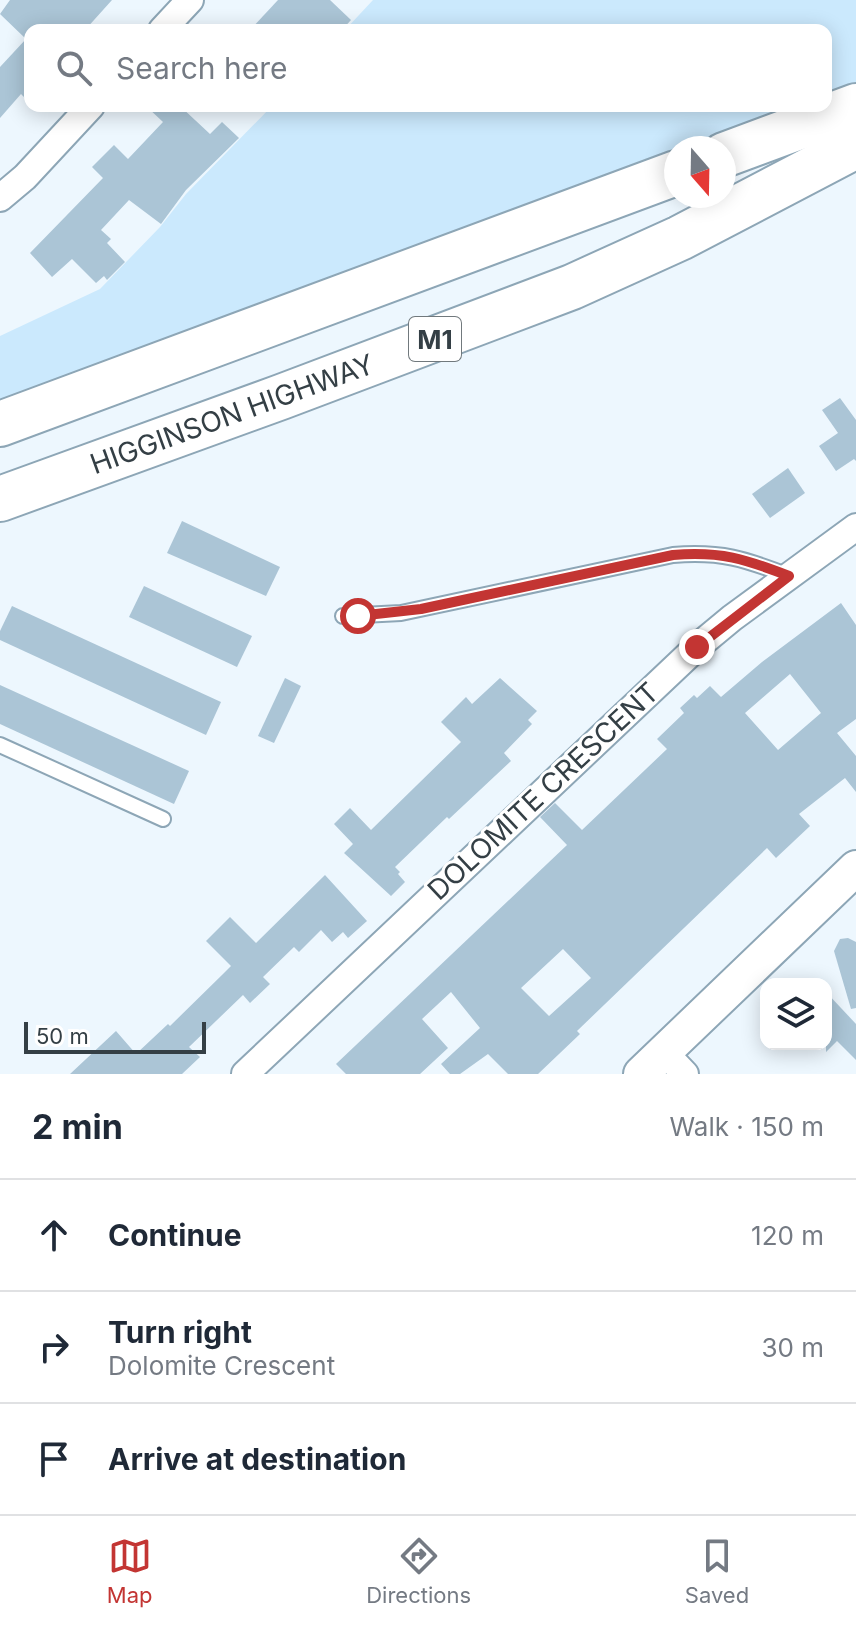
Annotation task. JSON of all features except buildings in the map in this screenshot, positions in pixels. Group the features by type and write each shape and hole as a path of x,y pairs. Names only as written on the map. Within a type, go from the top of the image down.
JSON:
{"highway":[{"path":"736,151 856,106"},
{"name":"HIGGINSON HIGHWAY","path":"0,499 572,287 680,238 856,146"},
{"name":"M1","path":"0,424 664,178"},
{"path":"0,392 40,385 132,358 259,330"},
{"path":"0,529 178,451 281,397"}],"street":[{"path":"168,24 190,0"},
{"path":"0,198 25,177 85,112"},
{"name":"DOLOMITE CRESCENT","path":"245,1074 686,657 732,618 856,527"},
{"path":"664,1067 856,868"}],"lane":[{"path":"343,616 411,611 673,555 705,552 739,557 789,576"},
{"path":"0,745 163,819"}],"shaded area":[{"path":"373,0 856,0 856,104 832,112 832,24 351,24"},
{"path":"266,112 832,112 736,144 736,136 664,136 664,175 0,422 0,336 100,289 160,227 186,194"}],"route":[{"path":"358,616 401,613 673,555 705,552 739,557 789,576 697,647"}]}
